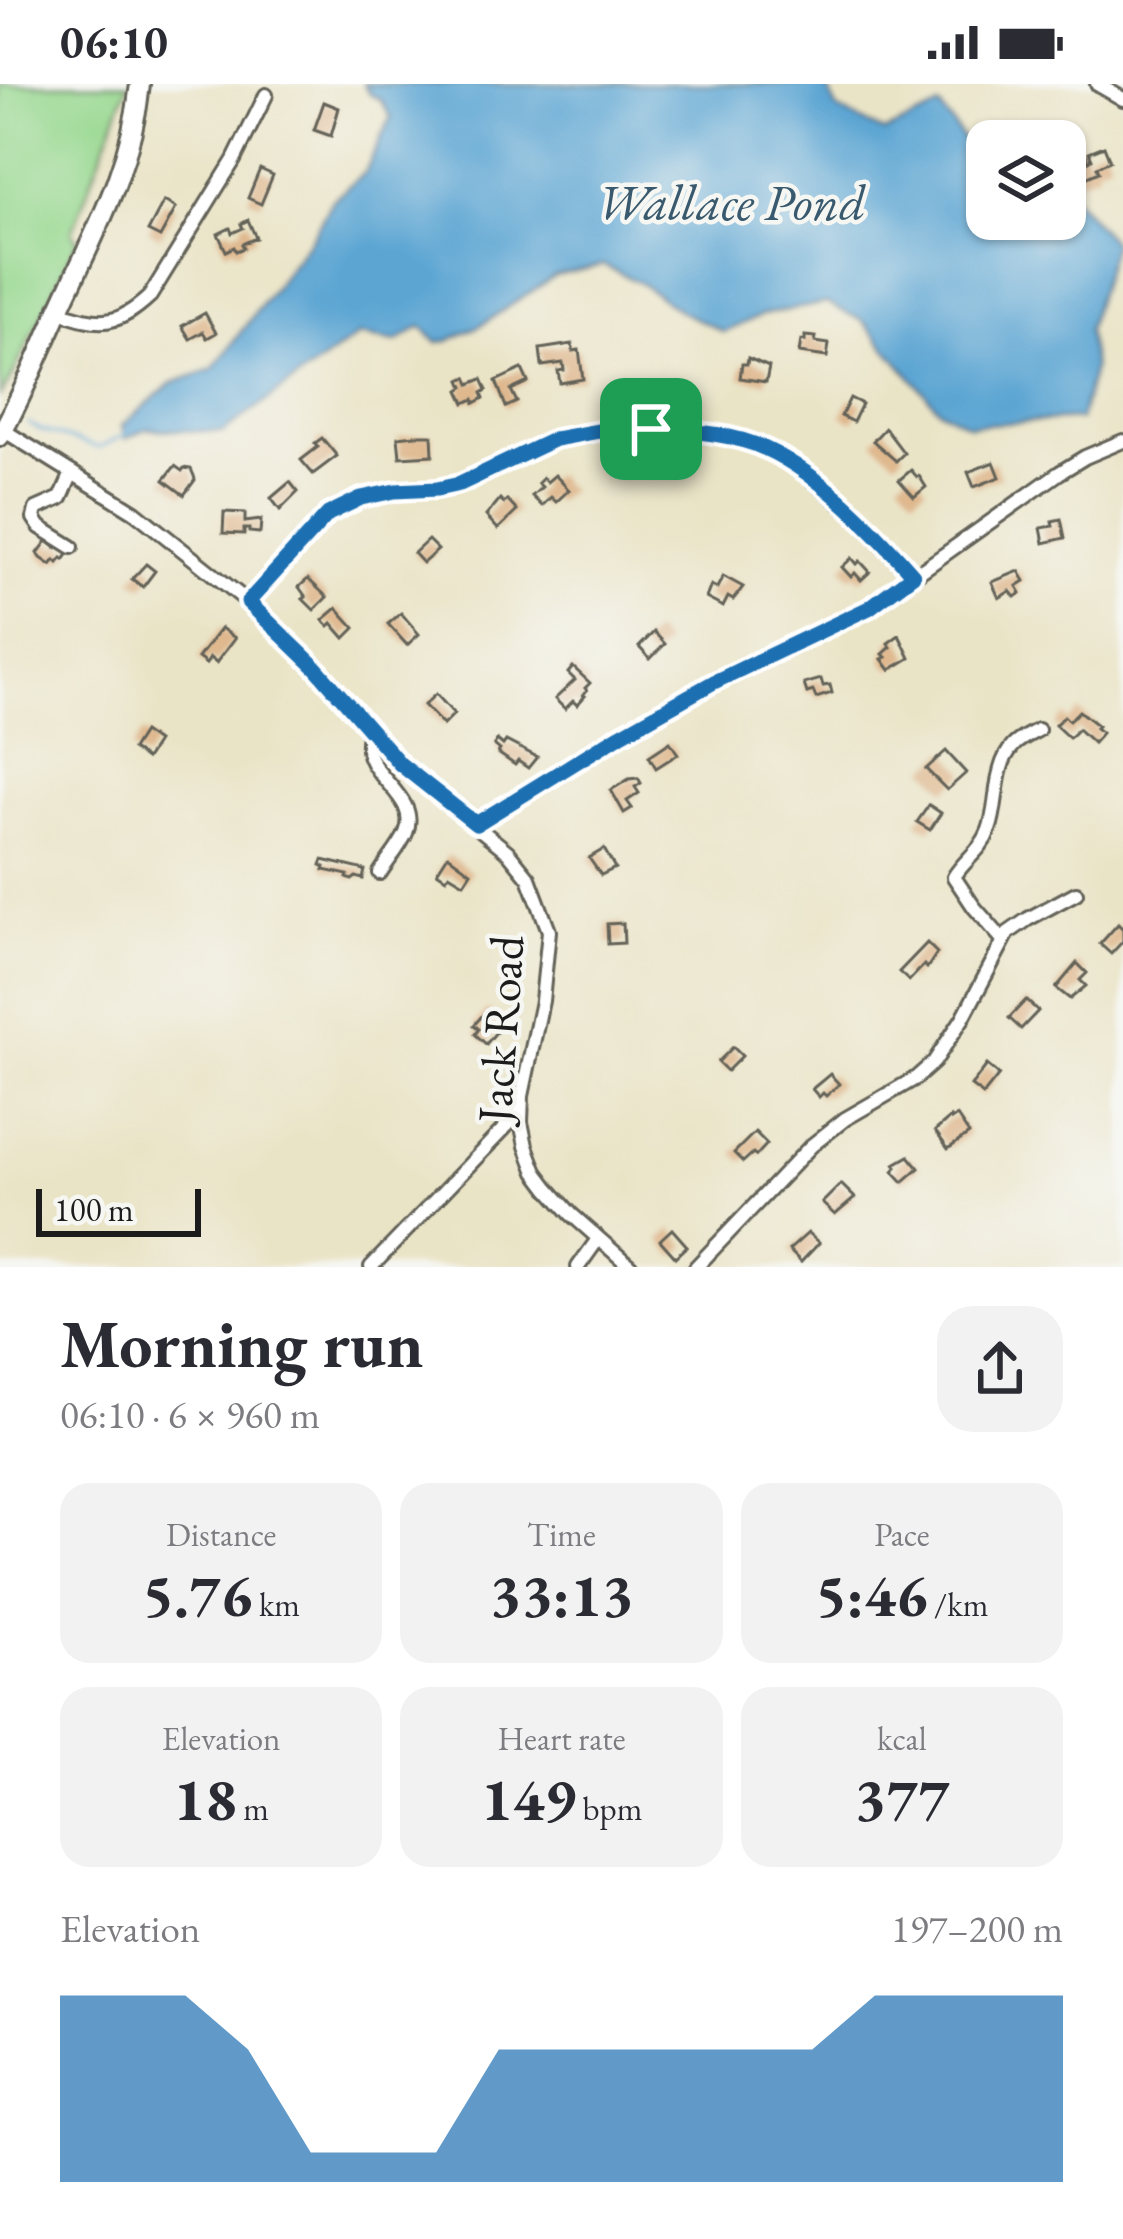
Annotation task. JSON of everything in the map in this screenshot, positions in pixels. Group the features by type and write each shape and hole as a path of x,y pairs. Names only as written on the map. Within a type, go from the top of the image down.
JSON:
{"highway":[{"path":"2,433 118,184 131,143 140,84"}],"street":[{"path":"1097,84 1123,100"},
{"path":"58,311 100,322 120,319 150,296 234,160 266,95"},
{"path":"248,602 318,524 345,504 395,491 460,484 555,439 615,428 718,435 786,458 856,516 913,575"},
{"name":"Jack Road","path":"2,433 135,512 248,602 316,668 400,764 508,851 529,878 549,931 522,1110 526,1146 536,1172 566,1208 631,1267"},
{"path":"476,824 714,682 869,608 1058,473 1123,441"},
{"path":"72,548 34,518 37,509 61,498 73,473"},
{"path":"1003,940 954,877 990,829 1000,775 1013,746 1038,730"},
{"path":"369,731 367,748 376,769 404,804 410,820 406,835 380,873"},
{"path":"696,1267 811,1146 934,1062 1011,930 1076,893"},
{"path":"371,1267 522,1110"},
{"path":"578,1267 598,1239"}],"green space":[{"path":"0,84 128,84 72,232 78,240 0,395"}],"water":[{"name":"Wallace Pond","path":"363,84 826,84 837,109 884,132 940,107 966,143 966,240 1086,240 1086,212 1113,243 1087,330 1093,369 1080,419 968,425 939,409 863,321 826,303 762,315 724,332 603,265 555,276 448,341 436,342 422,326 396,342 359,335 223,432 146,429 125,439 122,425 172,383 213,369 312,237 332,200 365,172 391,117 380,99"}],"building":[{"path":"324,102 339,108 331,136 314,130"},
{"path":"1104,146 1110,161 1097,167 1099,172 1086,178 1086,155 1089,161 1089,152"},
{"path":"260,169 273,175 261,204 248,198"},
{"path":"164,201 176,208 160,237 148,231"},
{"path":"248,220 256,238 242,244 244,248 226,251 218,234 243,228 241,224"},
{"path":"205,313 216,333 207,338 203,332 190,339 182,326"},
{"path":"805,336 829,344 827,357 799,353"},
{"path":"572,344 573,351 579,350 583,379 560,383 558,371 564,370 563,363 542,366 540,349"},
{"path":"748,358 769,367 766,382 740,378"},
{"path":"522,369 528,382 511,390 517,402 506,407 496,381"},
{"path":"467,377 470,384 482,379 487,390 475,403 474,399 465,403 459,390"},
{"path":"850,398 862,404 853,422 841,416"},
{"path":"885,428 904,453 896,461 873,441"},
{"path":"432,435 433,455 400,457 398,437"},
{"path":"322,438 337,456 313,474 301,460"},
{"path":"994,462 1000,477 974,487 968,472"},
{"path":"175,466 182,471 191,469 194,476 184,495 164,480"},
{"path":"911,470 926,487 914,497 899,480"},
{"path":"555,475 569,490 556,502 551,497 542,506 532,496 542,487 538,483 543,478 547,482"},
{"path":"290,482 298,492 280,510 271,498"},
{"path":"500,499 517,511 498,529 486,516"},
{"path":"224,512 245,513 245,522 261,520 260,533 244,529 244,534 223,533"},
{"path":"1061,519 1065,538 1044,543 1041,528"},
{"path":"428,540 438,550 423,563 414,553"},
{"path":"47,541 70,552 64,560 51,565 41,558 38,553"},
{"path":"852,558 870,572 861,580 842,567"},
{"path":"146,564 155,571 143,587 132,579"},
{"path":"1019,571 1025,581 1017,586 1021,593 1015,597 1010,591 999,598 992,582"},
{"path":"723,576 743,587 723,607 706,598 711,585 717,588"},
{"path":"308,579 327,597 314,610 299,587"},
{"path":"337,608 355,628 345,638 323,620"},
{"path":"401,613 419,634 407,645 388,624"},
{"path":"221,628 235,638 216,663 210,658 206,664 198,658"},
{"path":"654,632 665,644 650,659 639,647"},
{"path":"899,635 910,658 890,670 883,654"},
{"path":"573,667 590,683 577,705 573,701 565,709 555,699 575,680 568,673"},
{"path":"821,679 832,693 816,698 813,691 807,693 804,684"},
{"path":"436,694 454,714 443,725 424,705"},
{"path":"1079,711 1102,733 1093,743 1078,729 1069,738 1055,725"},
{"path":"143,732 157,742 146,759 132,749"},
{"path":"497,740 537,757 528,768 518,761 515,765 498,753"},
{"path":"670,742 678,754 656,768 649,756"},
{"path":"946,751 966,773 947,790 926,769"},
{"path":"638,778 639,793 627,801 632,808 624,813 611,790"},
{"path":"929,805 941,813 930,830 917,822"},
{"path":"604,849 615,868 601,875 589,858"},
{"path":"448,855 471,872 464,883 437,872"},
{"path":"323,860 365,870 363,879 324,870"},
{"path":"623,923 624,943 608,944 607,924"},
{"path":"1118,924 1123,941 1111,954 1100,944"},
{"path":"927,943 937,953 909,981 899,972"},
{"path":"1077,963 1087,973 1080,980 1086,986 1070,999 1056,988"},
{"path":"1026,1000 1038,1011 1021,1029 1009,1018"},
{"path":"487,1010 499,1021 486,1044 475,1034 479,1029 474,1025"},
{"path":"733,1047 742,1056 727,1071 718,1062"},
{"path":"987,1065 999,1075 983,1095 971,1086"},
{"path":"830,1074 839,1084 819,1097 812,1089"},
{"path":"957,1116 969,1134 948,1149 935,1131"},
{"path":"755,1132 767,1144 743,1162 734,1153"},
{"path":"909,1156 919,1168 903,1182 893,1171 895,1164"},
{"path":"841,1184 855,1198 835,1215 822,1203"},
{"path":"672,1229 687,1246 675,1257 660,1240"},
{"path":"808,1233 819,1243 801,1262 789,1250"}],"waterway":[{"path":"28,423 99,448 126,434"}],"route":[{"path":"651,429 718,435 786,458 856,516 913,575 869,608 714,682 476,824 400,764 316,668 248,602 328,514 345,504 395,491 460,484 555,439 582,432 651,429"}]}
